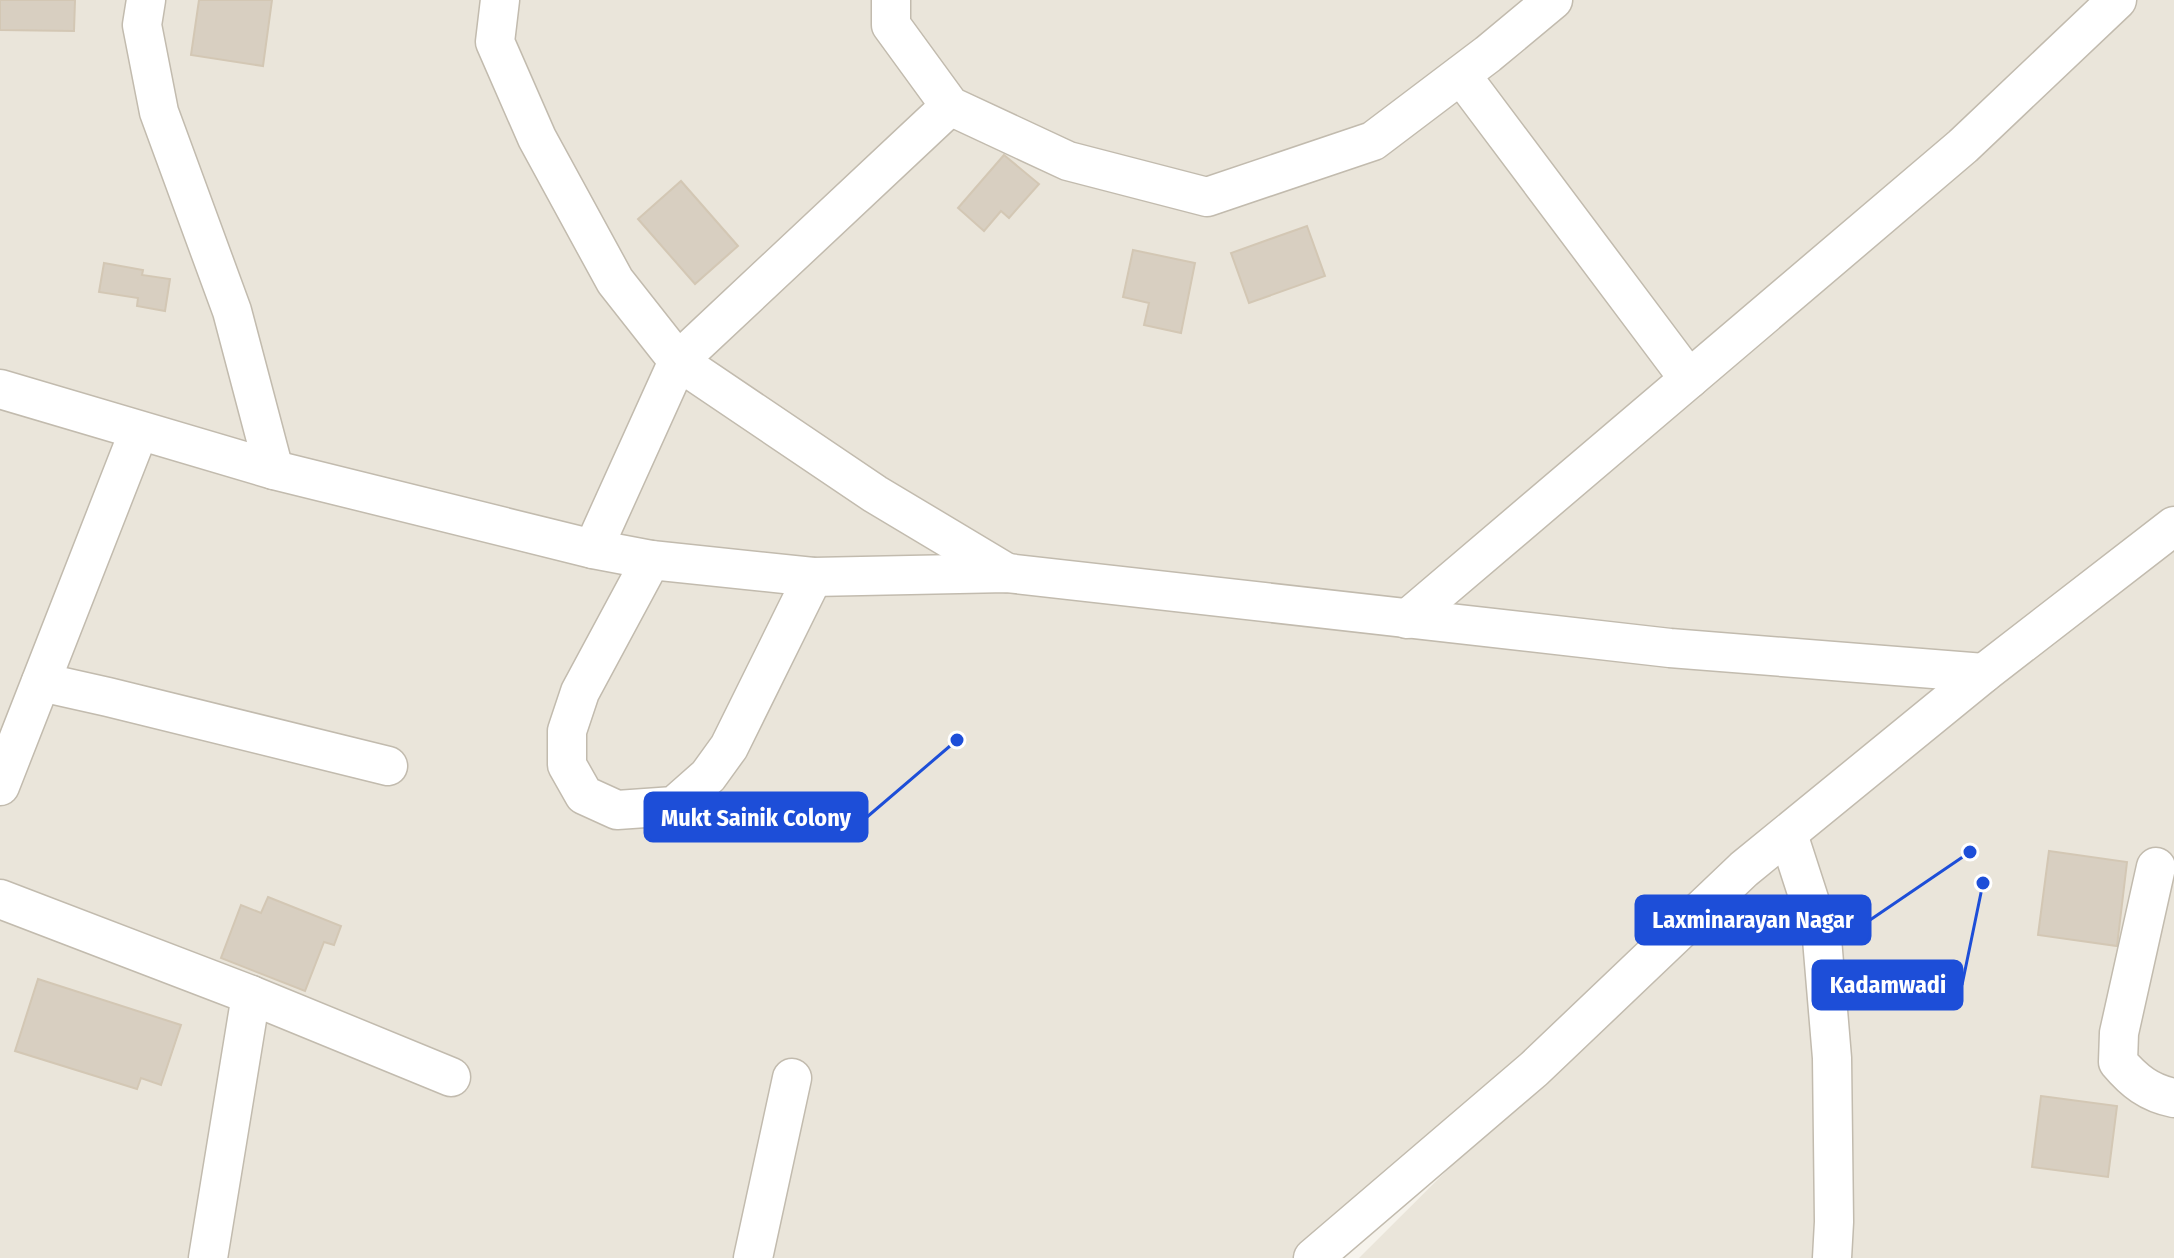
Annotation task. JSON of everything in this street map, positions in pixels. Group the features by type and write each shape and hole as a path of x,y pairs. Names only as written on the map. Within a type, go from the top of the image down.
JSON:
{"street":[{"path":"146,0 142,25 159,112 232,311 274,470"},
{"path":"500,0 495,42 537,138 615,281 678,361 875,494 1007,573"},
{"path":"891,0 891,25 950,106 1068,161 1207,197 1373,141 1553,0"},
{"path":"1407,619 1963,146 2117,0"},
{"path":"1461,75 1689,379"},
{"path":"593,549 678,361 950,106"},
{"path":"0,389 274,470 593,549 651,560 813,577 1007,573 1670,648 1984,673"},
{"path":"0,786 139,431"},
{"path":"1313,1258 1534,1069 1744,869 1984,673 2173,527"},
{"path":"651,560 580,692 567,731 567,765 584,795 617,810 674,806 708,776 729,747 813,577"},
{"path":"41,682 388,766"},
{"path":"1788,834 1822,939 1832,1058 1832,1258"},
{"path":"2156,867 2119,1033 2118,1062 2133,1080 2159,1095 2174,1098"},
{"path":"0,899 251,995 451,1077"},
{"path":"208,1258 251,995"},
{"path":"753,1258 792,1078"}],"shaded area":[{"path":"0,0 2174,0 2174,1258 1359,1258 1698,920 1325,1258 0,1258"}],"building":[{"path":"0,0 75,0 74,31 0,30"},
{"path":"199,0 272,0 263,66 191,55"},
{"path":"1004,155 1039,184 1009,218 1001,211 984,231 958,208"},
{"path":"681,181 738,246 695,284 638,219"},
{"path":"1307,226 1325,276 1249,303 1231,253"},
{"path":"1133,250 1195,263 1181,333 1144,325 1149,303 1123,297"},
{"path":"104,263 143,270 142,275 170,279 165,311 137,306 138,298 99,292"},
{"path":"2049,851 2127,862 2117,946 2038,935"},
{"path":"268,897 341,926 334,945 324,942 305,991 221,958 241,905 261,913"},
{"path":"38,979 181,1025 161,1085 141,1078 137,1089 15,1051"},
{"path":"2041,1096 2117,1106 2108,1177 2032,1167"}],"place":[{"name":"Mukt Sainik Colony","path":"957,740"},
{"name":"Laxminarayan Nagar","path":"1970,852"},
{"name":"Kadamwadi","path":"1983,883"}]}
